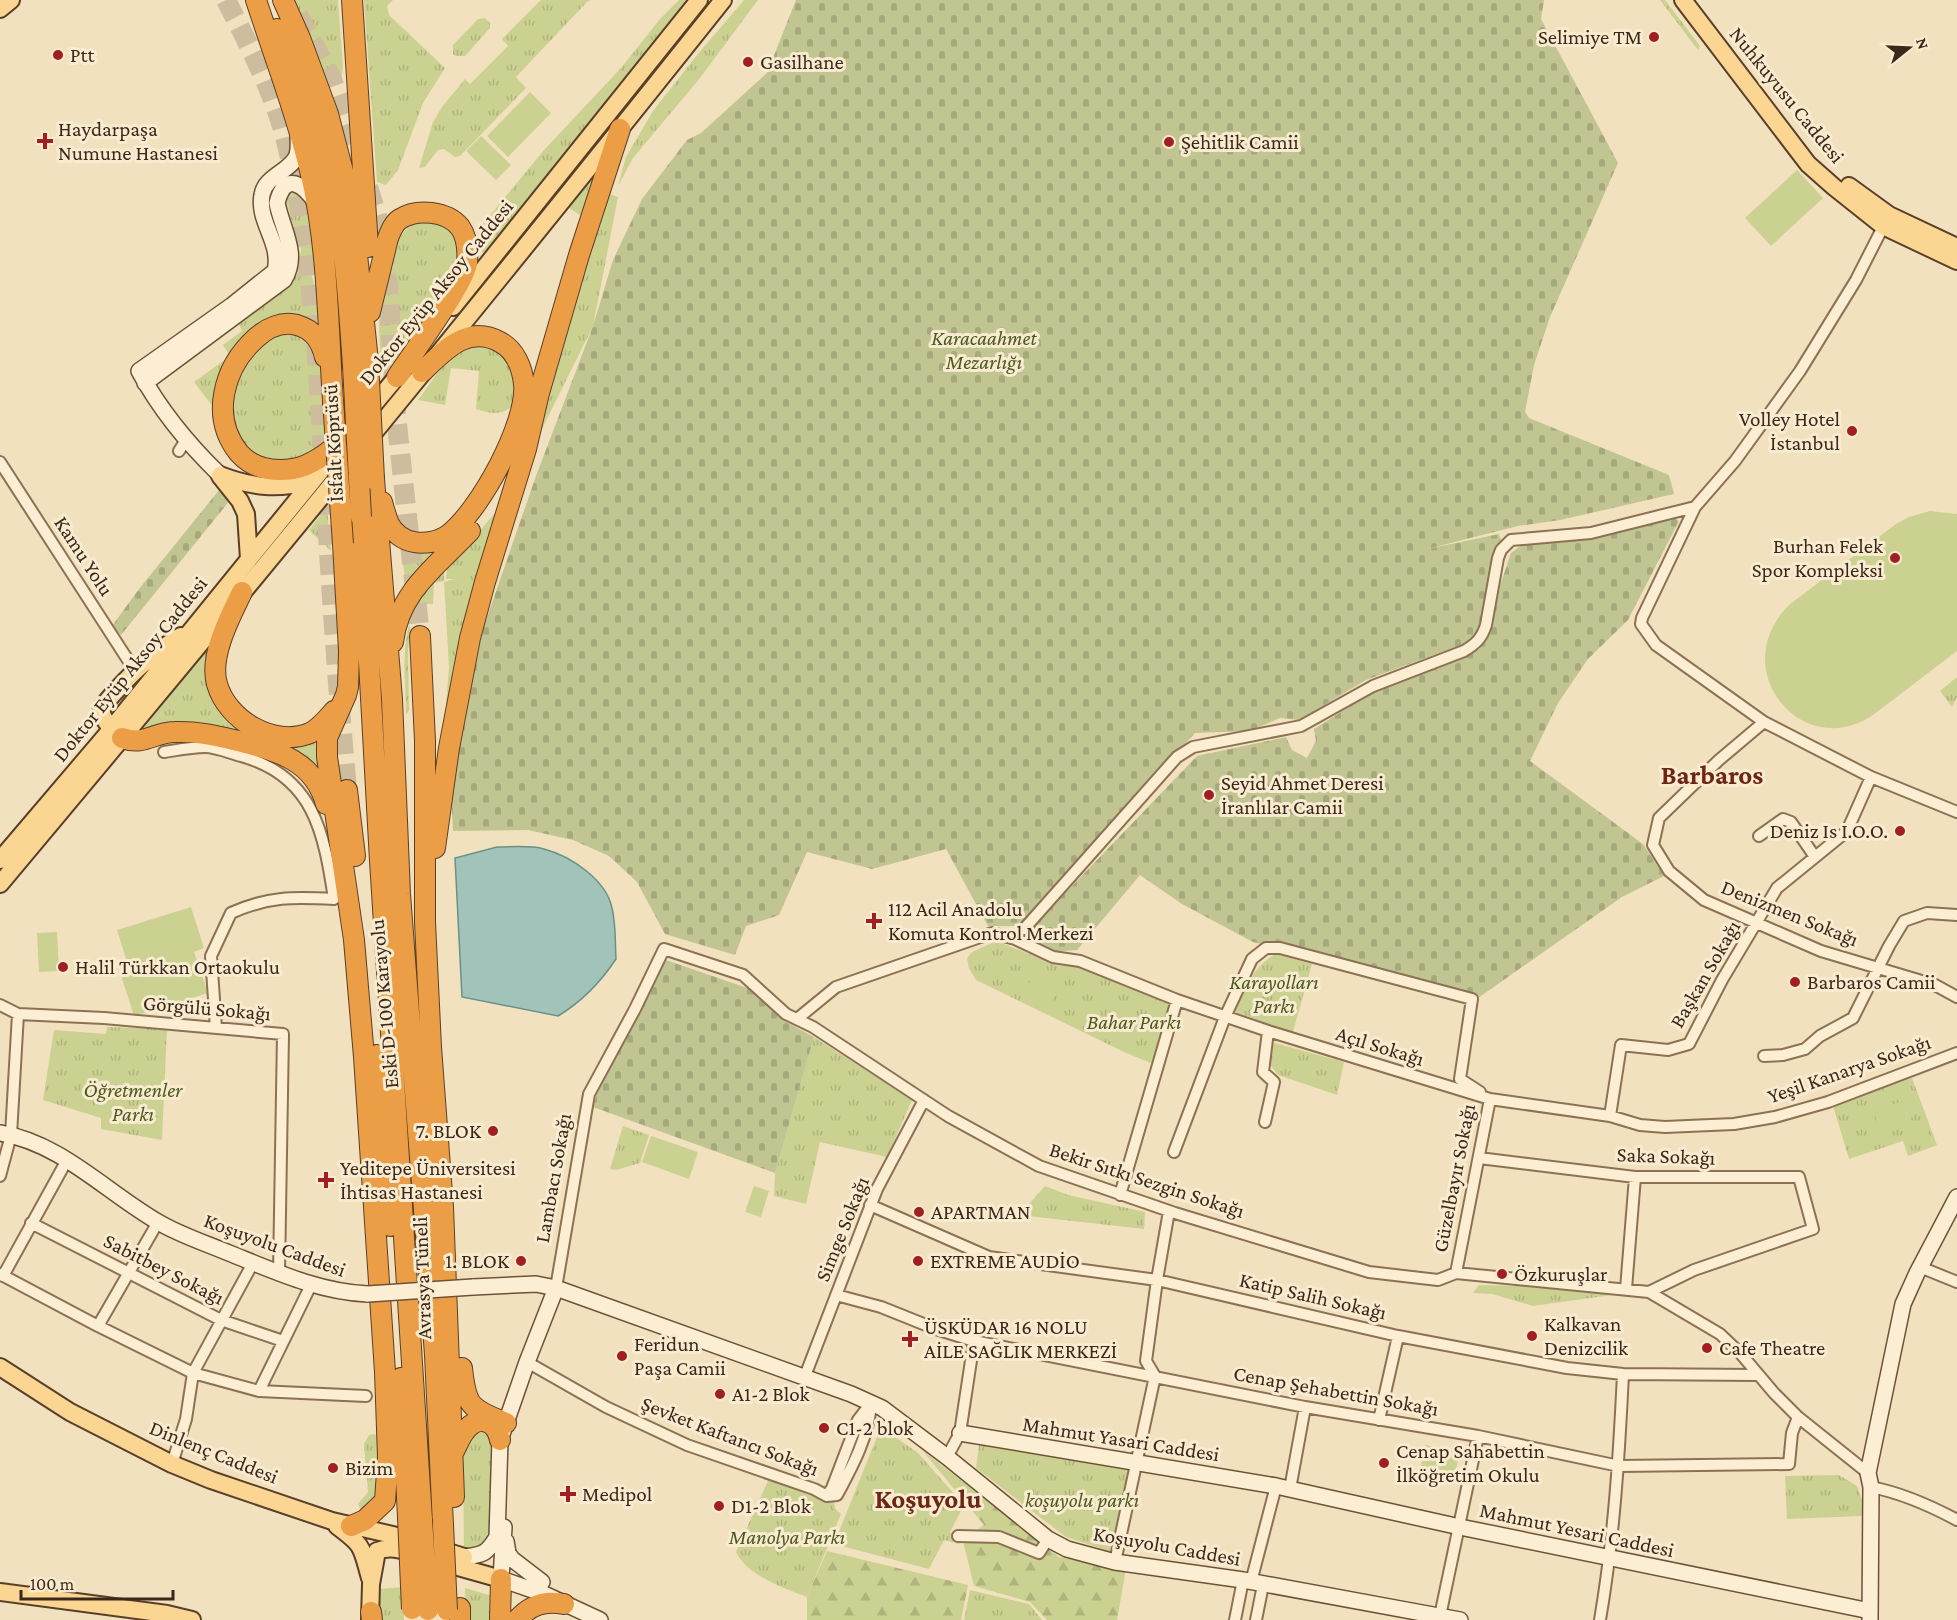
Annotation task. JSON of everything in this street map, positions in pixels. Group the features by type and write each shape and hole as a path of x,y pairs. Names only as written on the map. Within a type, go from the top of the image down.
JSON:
{"highway":[{"path":"256,0 298,124 321,239 349,651 346,695 327,738 327,757 354,940 385,1372 388,1457 385,1501 365,1520 341,1523"},
{"path":"262,0 297,76 324,154 335,200 361,363"},
{"path":"283,0 300,38 328,114 352,206 361,363"},
{"path":"352,0 367,216 370,312"},
{"path":"425,922 449,748 470,638 526,448 538,393 620,129"},
{"path":"361,363 370,312 392,227 399,219 422,212 442,215 459,226 465,238 467,266 449,298 397,377"},
{"path":"333,401 321,341 310,331 298,326 287,323 275,326 261,334 249,345 231,372 223,410 227,434 250,464 271,470 294,469 307,464 319,458 349,435"},
{"path":"374,479 389,524 399,536 407,541 420,543 446,537 461,524 483,494 501,462 514,432 524,386 520,365 512,352 492,338 468,337 453,343 422,372"},
{"name":"İsfalt Köprüsü","path":"361,363 374,479"},
{"name":"İsfalt Köprüsü","path":"361,363 361,517"},
{"path":"392,699 395,628 401,610 426,575 469,533 486,512 526,448"},
{"name":"Eski D-100 Karayolu","path":"374,479 392,699 400,894 448,1526"},
{"name":"Eski D-100 Karayolu","path":"361,517 415,1519"},
{"path":"343,544 380,861"},
{"path":"242,592 227,625 216,663 217,683 224,699 237,717 250,726 277,735 293,736 310,733 324,723 334,711 348,678"},
{"path":"420,636 425,741 425,922"},
{"path":"117,733 134,742 172,732 194,732 214,735 284,754 296,761 323,790 342,857"},
{"path":"346,790 366,939 415,1519 437,1615"},
{"name":"Avrasya Tüneli","path":"425,922 431,1047 443,1207 453,1453 448,1526"},
{"path":"443,1207 465,1394 469,1404 503,1431"},
{"path":"453,1453 465,1430 473,1423 483,1421 503,1431"},
{"path":"437,1615 448,1526"},
{"path":"500,1620 501,1573"},
{"path":"517,1620 532,1606 552,1602 564,1604"}],"main road":[{"path":"0,9 11,0"},
{"name":"Doktor Eyüp Aksoy Caddesi","path":"117,733 191,630 699,0"},
{"name":"Doktor Eyüp Aksoy Caddesi","path":"2,856 117,733 242,592 723,0"},
{"name":"Nuhkuyusu Caddesi","path":"1683,0 1808,164 1834,187 1957,261"},
{"path":"1696,0 1791,127 1810,149 1849,186 1886,220 1957,247"},
{"path":"142,377 275,271 277,253 261,198 263,188 298,154 298,124"},
{"path":"142,377 284,280 290,267 291,250 277,203 286,187 299,184 305,188 316,205"},
{"path":"142,377 183,446 220,475 240,501 246,514 249,559"},
{"path":"220,475 259,487 289,486 312,482"},
{"path":"0,884 117,733 103,719 102,706 135,671 164,646 191,630"},
{"name":"Koşuyolu Caddesi","path":"6,1134 45,1147 158,1222 310,1285 345,1293 368,1294 536,1284 556,1288 805,1376 882,1408 947,1457 1048,1539 1067,1549 1114,1562 1252,1582 1460,1620"},
{"path":"1870,1616 1870,1480 1900,1318 1920,1267 1957,1197"},
{"name":"Lambacı Sokağı","path":"464,1557 482,1555 497,1536 503,1431 556,1288"},
{"name":"Dinlenç Caddesi","path":"0,1367 82,1418 172,1464 211,1480 341,1523"},
{"name":"Dinlenç Caddesi","path":"0,1377 59,1413 82,1418"},
{"name":"Lambacı Sokağı","path":"503,1431 509,1431 504,1522"},
{"name":"Mahmut Yasari Caddesi","path":"960,1433 1283,1487"},
{"name":"Mahmut Yesari Caddesi","path":"1283,1487 1870,1616"},
{"path":"501,1573 504,1522"},
{"path":"504,1522 508,1553 516,1563 601,1620"},
{"path":"341,1523 397,1536 464,1557 601,1620"},
{"path":"341,1523 361,1545 371,1584"},
{"path":"371,1617 371,1584 377,1551 386,1547 542,1582"},
{"path":"0,1592 184,1619"}],"street":[{"path":"1886,220 1856,280 1800,370 1728,470 1695,507 1646,607 1641,624 1656,645 1764,722 1871,777 1957,812"},
{"name":"Kamu Yolu","path":"0,462 135,671"},
{"path":"1024,929 1177,757 1193,747 1301,726 1373,686 1474,646 1486,625 1501,550 1511,540 1591,533 1695,507"},
{"name":"Denizmen Sokağı","path":"1764,722 1719,760 1659,818 1653,844 1669,871 1704,900 1756,924 1821,951 1935,985 1957,997"},
{"path":"164,752 206,747 254,760 283,776 305,799 317,822 327,853 334,899 283,897 252,903 231,913 211,956 216,1028"},
{"name":"Başkan Sokağı","path":"1610,1116 1621,1045 1668,1050 1689,1044 1722,980 1777,888 1847,831 1871,777"},
{"path":"1759,836 1786,819 1791,822 1815,857"},
{"path":"1764,1056 1783,1055 1805,1049 1820,1036 1853,1018 1904,921 1927,913 1957,915"},
{"name":"Açıl Sokağı","path":"797,1019 836,987 992,933 1014,939 1053,957 1080,961 1224,1017 1490,1099"},
{"name":"Güzelbayır Sokağı","path":"1224,1017 1252,959 1266,948 1280,948 1472,999 1460,1079 1490,1099 1456,1273"},
{"name":"Bekir Sıtkı Sezgin Sokağı","path":"664,949 744,975 786,1014 813,1027 924,1100 1039,1166 1120,1195 1369,1272 1438,1280 1456,1273 1648,1292"},
{"name":"Lambacı Sokağı","path":"556,1288 589,1094 635,1009 664,949"},
{"path":"1120,1195 1177,1000"},
{"name":"Görgülü Sokağı","path":"0,1005 18,1014 104,1018 283,1034 279,1272"},
{"path":"0,1176 18,1014"},
{"path":"1174,1152 1224,1017"},
{"path":"1265,1122 1274,1082 1263,1072 1268,1031"},
{"name":"Yeşil Kanarya Sokağı","path":"1610,1116 1641,1125 1665,1127 1734,1124 1775,1117 1828,1102 1957,1053"},
{"path":"1490,1099 1610,1116"},
{"name":"Simge Sokağı","path":"805,1376 870,1205 924,1100"},
{"name":"Saka Sokağı","path":"1479,1158 1635,1177 1798,1177 1813,1229 1694,1270 1648,1292"},
{"path":"67,1160 2,1275 193,1373 259,1391 366,1396"},
{"path":"1626,1289 1635,1177"},
{"name":"Katip Salih Sokağı","path":"870,1205 989,1257 1156,1280 1398,1336 1567,1368 1623,1374 1758,1375"},
{"path":"1114,1562 1155,1376 1146,1361 1156,1280 1169,1211"},
{"path":"98,1326 158,1222"},
{"name":"Sabitbey Sokağı","path":"31,1223 221,1320 283,1341"},
{"path":"172,1464 186,1419 193,1373 253,1263"},
{"path":"1920,1267 1957,1282"},
{"path":"259,1391 310,1285"},
{"path":"1648,1292 1720,1334 1798,1417 1870,1480 1927,1504 1957,1520"},
{"name":"Cenap Şehabettin Sokağı","path":"836,1294 882,1307 936,1329 974,1341 1305,1407 1478,1437 1619,1466 1789,1464 1792,1433 1798,1417"},
{"path":"1379,1420 1398,1336"},
{"path":"947,1457 960,1433 974,1341"},
{"name":"Şevket Kaftancı Sokağı","path":"527,1362 606,1407 687,1445 814,1489 827,1496 858,1420 872,1403"},
{"path":"1600,1620 1610,1558 1619,1466 1623,1374"},
{"path":"1235,1620 1252,1582 1283,1487 1305,1407"},
{"path":"1440,1616 1478,1437"},
{"path":"958,1536 999,1537 1039,1553 1048,1539"},
{"path":"1252,1582 1256,1620"}],"green space":[{"path":"289,0 338,0 343,67 341,81 331,86 324,81"},
{"path":"364,0 393,0 387,6 389,15 445,68 423,103 398,170 386,185 377,182"},
{"path":"541,0 591,0 516,77 526,88 460,156 455,157 444,149 438,150 425,167 419,168 433,122 442,107 465,79 470,84 508,46 502,39"},
{"path":"679,0 695,0 483,253 478,242 479,229 544,150 621,68 660,19"},
{"path":"744,0 758,0 700,78 633,158 618,186 626,157 653,111"},
{"name":"Karacaahmet Mezarlığı","path":"796,0 1544,0 1541,19 1618,163 1550,317 1534,365 1525,412 1529,418 1669,475 1674,494 1560,520 1518,526 1427,549 1499,534 1502,544 1491,596 1482,621 1469,642 1366,680 1299,720 1280,718 1250,731 1195,733 1022,926 988,926 946,849 872,869 807,852 779,915 746,926 735,955 665,934 637,882 609,856 573,840 528,830 453,831 450,773 484,626 536,476 593,326 613,260 642,199 687,140 701,133 767,73"},
{"path":"1660,0 1665,0 1700,46 1698,50"},
{"path":"485,18 490,23 490,28 465,56 453,54 453,45 478,19"},
{"path":"530,92 551,113 508,157 487,136"},
{"path":"481,136 511,165 496,180 466,151"},
{"path":"609,153 583,217 569,208"},
{"path":"1797,170 1823,198 1771,246 1745,218"},
{"path":"289,189 305,191 317,257 312,277 323,309 327,336 271,321 216,411 194,382 230,356 223,345 242,331 238,322 290,283 297,274 301,249 284,197"},
{"path":"607,193 618,197 593,326 535,443 532,440"},
{"path":"426,221 439,225 450,233 457,243 458,258 440,297 393,363 381,359 379,326 381,289 385,271 398,240 410,227"},
{"path":"281,333 299,334 317,347 322,368 325,444 293,463 256,458 241,441 234,426 232,410 239,380 247,366 257,353"},
{"path":"474,345 498,348 517,373 515,404 506,411 496,413 476,409 479,371 451,368 445,405 418,400 435,376 456,353"},
{"path":"220,489 231,499 121,635 112,626"},
{"path":"501,506 447,731 446,704 449,667 444,582 454,579 446,579 447,569"},
{"path":"327,507 331,551 309,530"},
{"path":"1930,511 1957,514 1957,651 1873,715 1846,727 1821,727 1798,718 1780,702 1769,681 1765,656 1771,630 1789,605 1896,524 1909,517"},
{"path":"1674,517 1679,521 1628,620 1588,659 1558,703 1530,761 1643,844 1664,876 1622,897 1478,998 1253,942 1182,904 1140,875 1077,950 1052,952 1024,936 1197,756 1286,737 1292,750 1307,758 1316,741 1314,729 1374,691 1480,649 1492,625 1501,583 1511,553 1526,542 1594,538"},
{"path":"405,550 427,553 448,550 406,585 402,556"},
{"path":"444,571 444,581 434,583 433,604 416,604 429,586"},
{"path":"409,625 411,630 408,649 409,710 406,715 405,659"},
{"path":"216,639 216,694 292,745 303,745 319,739 323,779 308,763 142,730"},
{"path":"1957,677 1957,697 1952,707 1940,691"},
{"path":"191,907 204,948 194,952 208,993 134,1016 121,975 130,971 117,930"},
{"path":"57,932 59,971 39,972 37,933"},
{"name":"Bahar Parkı","path":"996,941 1057,965 1079,967 1171,1005 1153,1064 976,980 969,968 967,958 972,952"},
{"name":"Karayolları Parkı","path":"1276,954 1312,964 1293,1032 1233,1012 1255,971"},
{"path":"663,959 750,989 784,1021 814,1037 775,1173 593,1107 598,1090"},
{"path":"1032,977 1057,988 1051,1003 1025,992"},
{"name":"Öğretmenler Parkı","path":"107,1027 167,1029 162,1140 101,1129 101,1118 43,1100 54,1030 106,1034"},
{"path":"814,1037 912,1100 887,1157 820,1142 806,1204 774,1196 775,1173"},
{"path":"1271,1042 1344,1062 1337,1095 1278,1075 1268,1062"},
{"path":"1912,1078 1937,1145 1908,1156 1903,1141 1849,1159 1833,1106"},
{"path":"1907,1100 1912,1118 1879,1128 1873,1110"},
{"path":"623,1126 649,1135 640,1163 616,1170 610,1169"},
{"path":"651,1136 698,1152 689,1179 642,1162"},
{"path":"754,1186 769,1191 761,1217 745,1212"},
{"path":"1045,1186 1068,1195 1145,1212 1144,1229 1019,1215"},
{"path":"1479,1285 1550,1287 1626,1293 1533,1306 1492,1294 1473,1293"},
{"path":"881,1427 918,1453 964,1505 950,1532 961,1538 959,1544 944,1540 929,1569 834,1544"},
{"path":"486,1432 494,1437 494,1533 487,1545 464,1552 463,1449 475,1433"},
{"path":"369,1435 378,1436 379,1496 361,1511 358,1504 368,1492 364,1444"},
{"name":"koşuyolu parkı","path":"979,1445 1129,1466 1112,1552 1066,1537 976,1468"},
{"path":"1425,1445 1460,1452 1455,1473 1421,1466"},
{"path":"922,1450 1059,1557 1126,1569 1117,1620 1047,1620 1030,1602 974,1586 963,1541 984,1525"},
{"path":"1839,1475 1857,1486 1862,1500 1862,1516 1787,1519 1785,1476"},
{"name":"Manolya Parkı","path":"770,1476 834,1502 835,1509 841,1514 807,1597 757,1574 748,1568 736,1552"},
{"path":"827,1551 968,1585 961,1620 807,1620 807,1597"},
{"path":"402,1587 404,1620 381,1620 379,1589"},
{"path":"465,1588 492,1596 492,1620 466,1620"},
{"path":"970,1590 1029,1604 1042,1620 964,1620"}],"water":[{"path":"497,847 539,848 565,857 595,878 608,897 612,908 616,959 590,991 558,1016 462,997 455,858"}],"tunnel":[{"path":"226,0 274,102 285,137 302,218 316,341 334,628 347,790"},
{"path":"298,15 331,77 359,153"},
{"path":"368,187 378,219 388,286 396,415 420,636"}],"place":[{"name":"Selimiye TM","path":"1654,37"},
{"name":"Ptt","path":"58,55"},
{"name":"Gasilhane","path":"748,62"},
{"name":"Haydarpaşa Numune Hastanesi","path":"45,141"},
{"name":"Şehitlik Camii","path":"1169,142"},
{"name":"Volley Hotel İstanbul","path":"1852,431"},
{"name":"Burhan Felek Spor Kompleksi","path":"1895,558"},
{"name":"Seyid Ahmet Deresi İranlılar Camii","path":"1209,795"},
{"name":"Deniz Is I.O.O.","path":"1900,831"},
{"name":"112 Acil Anadolu Komuta Kontrol Merkezi","path":"874,921"},
{"name":"Halil Türkkan Ortaokulu","path":"63,967"},
{"name":"Barbaros Camii","path":"1795,982"},
{"name":"7. BLOK","path":"493,1131"},
{"name":"Yeditepe Üniversitesi İhtisas Hastanesi","path":"326,1180"},
{"name":"APARTMAN","path":"919,1212"},
{"name":"1. BLOK","path":"521,1261"},
{"name":"EXTREME AUDİO","path":"918,1261"},
{"name":"Özkuruşlar","path":"1502,1274"},
{"name":"Kalkavan Denizcilik","path":"1532,1336"},
{"name":"ÜSKÜDAR 16 NOLU AİLE SAĞLIK MERKEZİ","path":"910,1339"},
{"name":"Cafe Theatre","path":"1707,1348"},
{"name":"Feridun Paşa Camii","path":"622,1356"},
{"name":"A1-2 Blok","path":"720,1394"},
{"name":"C1-2 blok","path":"824,1428"},
{"name":"Cenap Sahabettin İlköğretim Okulu","path":"1384,1463"},
{"name":"Bizim","path":"333,1468"},
{"name":"Medipol","path":"568,1494"},
{"name":"D1-2 Blok","path":"719,1506"}],"district":[{"name":"Barbaros","path":"1712,775"},
{"name":"Koşuyolu","path":"928,1499"}]}
